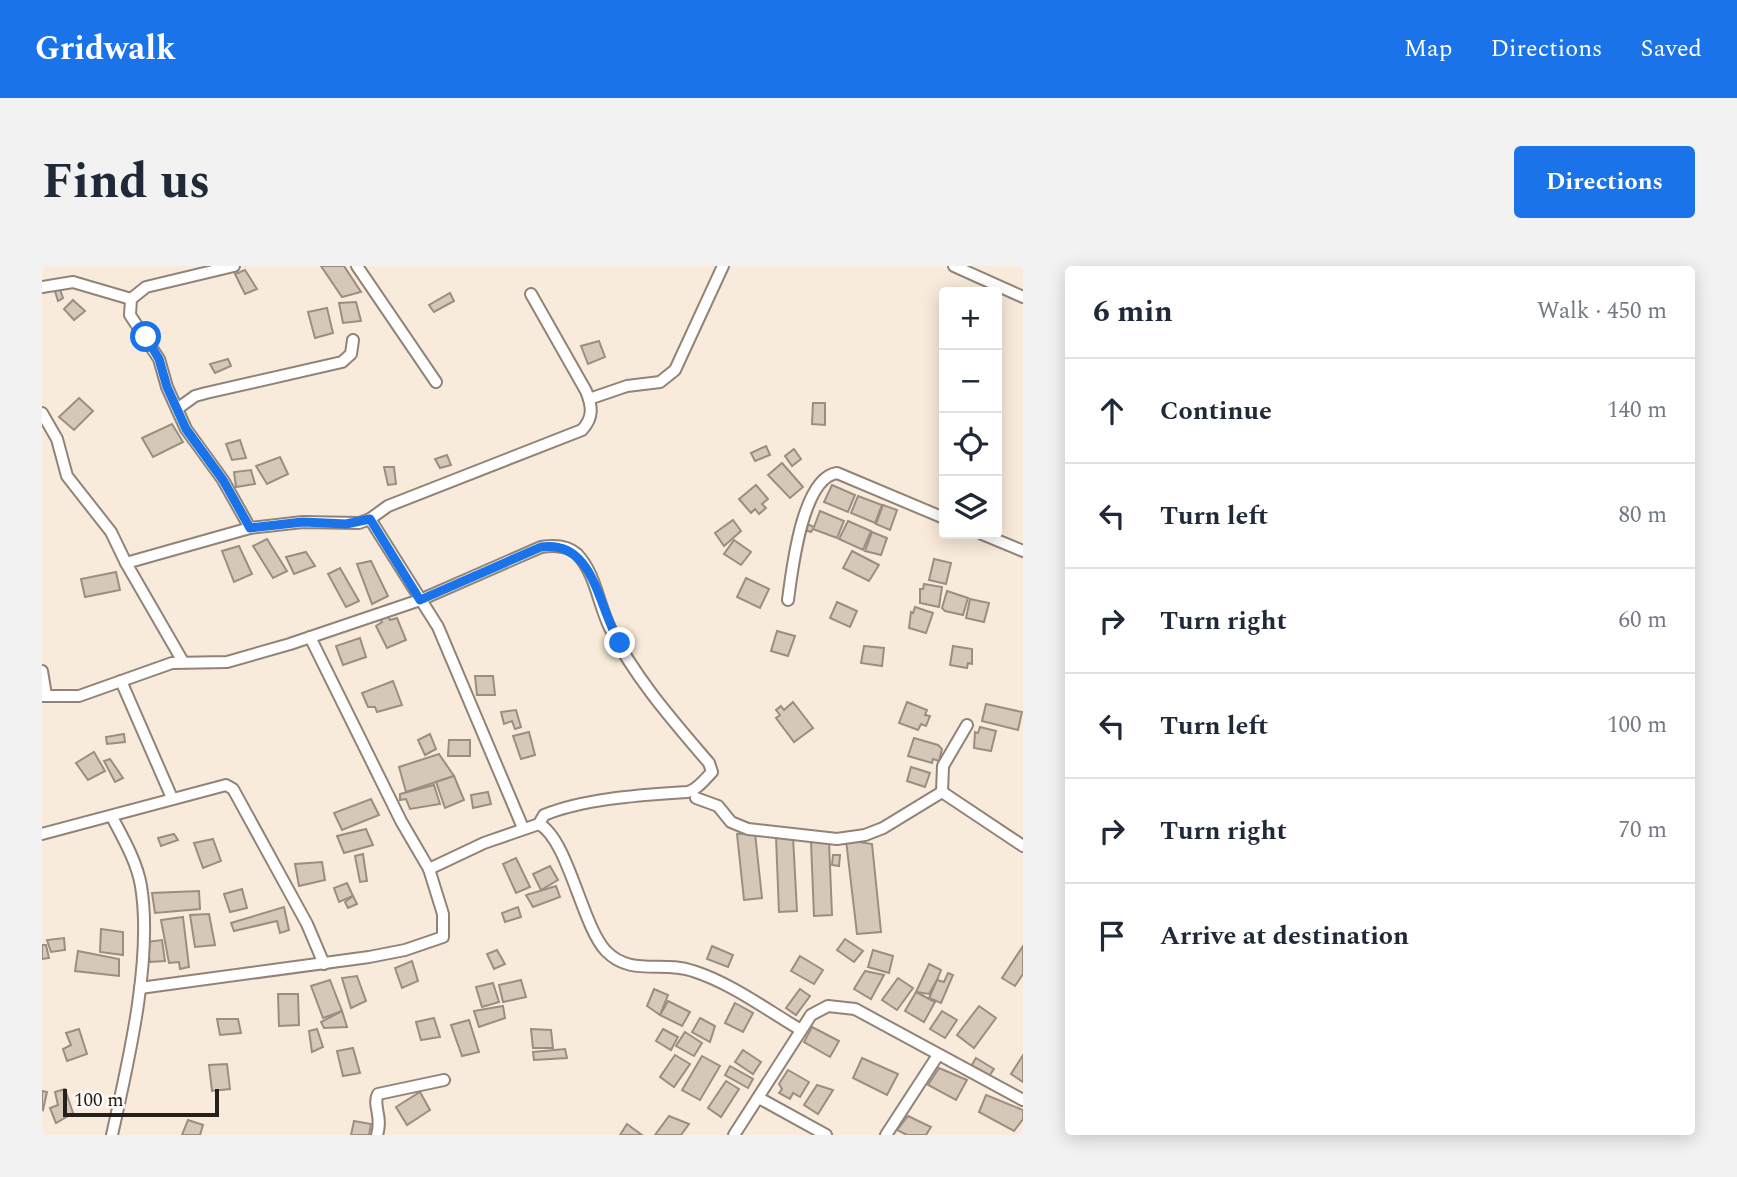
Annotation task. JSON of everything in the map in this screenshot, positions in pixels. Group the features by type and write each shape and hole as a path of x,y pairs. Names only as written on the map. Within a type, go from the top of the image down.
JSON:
{"street":[{"path":"234,266 146,287 131,299 130,315 159,359 177,409 250,528"},
{"path":"357,266 436,382"},
{"path":"589,399 627,386 668,379 675,370 723,266"},
{"path":"954,266 1023,297"},
{"path":"42,286 73,282 131,299"},
{"path":"126,562 250,528 303,522 346,524 370,519 387,506 582,430 591,416 589,399 531,294"},
{"path":"177,409 195,396 342,362 351,354 353,340"},
{"path":"42,413 57,439 67,476 111,531 182,660"},
{"path":"788,600 800,533 813,492 825,476 837,473 939,516"},
{"path":"370,519 438,627 523,828"},
{"path":"994,539 1023,551"},
{"path":"42,671 44,696 79,696 182,660 211,664 227,662 420,600 541,547 559,546 571,549 587,567 610,628 673,723 709,763 712,772 687,792 668,791 561,808 544,815 539,824"},
{"path":"140,988 324,964 405,950 443,937 443,914 429,869 401,821 310,637"},
{"path":"121,681 172,798"},
{"path":"942,792 943,766 967,725"},
{"path":"42,834 112,817 220,785 233,789 307,924 324,964"},
{"path":"696,798 718,806 731,822 748,829 836,839 865,835 884,828 942,792"},
{"path":"942,792 1023,846"},
{"path":"112,817 141,884 144,913 140,988 130,1060 112,1135"},
{"path":"429,869 523,828 539,824 545,827 560,852 598,941 614,957 640,968 692,970 801,1030"},
{"path":"734,1135 801,1030 819,1009 842,1006 884,1023 1023,1100"},
{"path":"886,1135 938,1055"},
{"path":"377,1135 381,1119 375,1103 378,1094 444,1080"},
{"path":"758,1098 826,1135"}],"building":[{"path":"321,266 344,266 361,292 342,297"},
{"path":"245,270 257,289 245,294 235,274"},
{"path":"59,286 63,298 58,301 54,288"},
{"path":"450,293 454,301 434,312 429,305"},
{"path":"73,300 85,311 74,320 64,309"},
{"path":"356,302 361,321 343,323 339,303"},
{"path":"327,308 333,333 315,338 308,312"},
{"path":"599,341 605,357 588,364 581,346"},
{"path":"228,359 231,366 215,373 210,364"},
{"path":"79,398 93,411 74,430 59,417"},
{"path":"813,403 825,403 825,425 812,424"},
{"path":"172,424 183,442 153,457 142,438"},
{"path":"240,440 246,458 232,460 226,444"},
{"path":"766,446 770,455 755,461 751,453"},
{"path":"794,449 801,459 792,466 785,456"},
{"path":"447,455 451,465 440,468 435,459"},
{"path":"280,457 288,474 267,484 256,466"},
{"path":"782,463 803,487 790,498 768,475"},
{"path":"384,467 394,467 396,484 388,485"},
{"path":"251,470 255,484 236,487 234,472"},
{"path":"756,485 768,499 762,504 766,508 759,514 755,509 751,513 739,499"},
{"path":"832,485 855,495 848,512 824,502"},
{"path":"858,496 882,505 875,523 851,513"},
{"path":"883,505 897,510 890,530 876,524"},
{"path":"820,511 844,521 837,538 813,529 811,532 805,530 807,524 814,527"},
{"path":"733,520 741,531 724,546 715,533"},
{"path":"848,521 871,531 863,550 839,539"},
{"path":"872,532 887,538 881,555 865,551"},
{"path":"267,539 287,571 273,578 253,546"},
{"path":"734,540 751,552 741,565 724,554"},
{"path":"239,546 252,574 234,582 222,551"},
{"path":"852,551 879,565 869,581 843,568"},
{"path":"306,552 315,566 294,574 286,557"},
{"path":"934,559 951,563 946,584 929,580"},
{"path":"371,561 388,596 372,604 357,564"},
{"path":"340,568 359,601 346,607 328,574"},
{"path":"116,572 120,590 85,597 81,579"},
{"path":"746,578 769,589 760,608 737,597"},
{"path":"924,584 942,587 939,607 920,603 920,589 923,589"},
{"path":"947,591 968,598 963,615 942,608"},
{"path":"970,599 989,603 984,622 966,618"},
{"path":"837,602 857,611 850,627 830,618"},
{"path":"915,607 933,613 926,633 909,628 911,612 913,613"},
{"path":"387,615 390,620 397,618 406,640 387,648 376,626 382,622 379,618"},
{"path":"777,631 795,636 788,656 771,651"},
{"path":"360,638 366,657 343,665 336,646"},
{"path":"864,646 884,648 882,666 861,663"},
{"path":"953,646 972,649 972,664 968,663 967,668 950,665"},
{"path":"475,676 493,676 495,695 477,695"},
{"path":"393,681 402,705 377,712 375,707 368,707 362,693"},
{"path":"793,702 813,728 794,742 776,718 780,715 776,710 781,706 784,710"},
{"path":"907,702 927,710 925,715 930,716 926,726 921,724 918,730 899,723"},
{"path":"986,704 1022,712 1018,730 982,721"},
{"path":"516,710 521,727 515,729 512,721 504,724 501,712"},
{"path":"980,727 996,731 991,751 974,748 975,732 978,733"},
{"path":"529,732 535,755 521,759 513,736"},
{"path":"124,734 125,742 107,744 106,737"},
{"path":"430,734 436,749 425,755 418,740"},
{"path":"914,738 938,745 942,749 939,761 933,759 932,763 908,756"},
{"path":"449,740 470,740 470,756 448,756"},
{"path":"94,752 105,771 88,780 76,763"},
{"path":"439,754 454,776 406,792 399,767"},
{"path":"110,759 123,778 115,782 104,761"},
{"path":"911,767 930,773 925,787 907,781"},
{"path":"454,776 464,800 445,808 436,782"},
{"path":"434,785 440,804 410,809 406,799 400,800 400,794"},
{"path":"488,792 491,804 473,808 471,795"},
{"path":"371,799 379,815 342,830 334,813"},
{"path":"366,829 373,845 344,853 337,836"},
{"path":"755,833 762,898 744,900 737,834"},
{"path":"174,834 178,840 161,846 158,838"},
{"path":"776,837 793,837 797,911 779,912"},
{"path":"213,839 221,861 203,868 194,843"},
{"path":"846,840 872,844 881,932 857,934"},
{"path":"829,841 832,915 814,916 811,842"},
{"path":"363,854 367,881 360,882 355,856"},
{"path":"833,855 840,855 839,866 832,865"},
{"path":"516,858 530,887 516,893 503,864"},
{"path":"322,862 325,880 299,886 295,864"},
{"path":"550,866 558,880 541,890 533,874"},
{"path":"347,883 353,896 339,902 334,888"},
{"path":"556,886 560,897 533,907 526,895"},
{"path":"242,889 247,908 230,912 224,894"},
{"path":"199,891 200,909 155,913 152,893"},
{"path":"353,896 357,904 348,908 345,902"},
{"path":"284,907 289,930 280,933 277,921 234,931 231,923"},
{"path":"518,907 521,917 505,922 502,913"},
{"path":"209,914 215,945 195,947 190,915"},
{"path":"183,917 189,967 180,969 179,962 169,963 161,920"},
{"path":"101,929 123,932 123,955 100,952"},
{"path":"64,938 65,950 51,952 47,940"},
{"path":"845,939 863,951 854,962 837,950"},
{"path":"162,940 165,961 150,962 146,942"},
{"path":"42,945 46,945 49,958 42,959"},
{"path":"712,946 733,955 728,967 707,959"},
{"path":"1023,946 1023,974 1015,986 1002,978"},
{"path":"497,950 505,964 494,969 487,954"},
{"path":"873,950 893,956 889,973 868,967"},
{"path":"78,951 119,959 119,976 75,971"},
{"path":"800,956 823,970 814,984 791,971"},
{"path":"412,961 418,981 402,988 395,968"},
{"path":"929,964 941,970 937,980 929,994 916,992"},
{"path":"865,971 884,975 871,999 854,989"},
{"path":"948,973 953,975 941,1003 929,998 937,980 944,982"},
{"path":"357,976 366,1001 351,1008 342,978"},
{"path":"898,978 913,988 897,1010 882,1000"},
{"path":"330,980 342,1011 323,1018 311,986"},
{"path":"521,980 526,997 503,1002 499,985"},
{"path":"493,983 499,1002 482,1007 476,987"},
{"path":"654,989 668,995 660,1015 647,1006"},
{"path":"800,989 810,996 796,1015 786,1008"},
{"path":"916,992 935,1002 924,1022 905,1011"},
{"path":"278,994 298,994 299,1025 279,1026"},
{"path":"668,1001 690,1012 682,1026 660,1015"},
{"path":"735,1003 753,1013 743,1032 725,1023"},
{"path":"503,1006 505,1018 479,1027 474,1011"},
{"path":"979,1006 996,1018 974,1048 957,1035"},
{"path":"342,1011 347,1027 324,1028 321,1022"},
{"path":"942,1011 957,1020 945,1038 930,1029"},
{"path":"434,1018 440,1037 421,1040 416,1022"},
{"path":"700,1018 715,1026 710,1042 692,1032"},
{"path":"217,1019 238,1019 241,1033 220,1035"},
{"path":"469,1020 479,1052 462,1056 451,1025"},
{"path":"812,1027 839,1041 830,1057 804,1042"},
{"path":"79,1029 87,1054 67,1061 63,1049 71,1045 66,1033"},
{"path":"317,1029 323,1047 312,1052 309,1031"},
{"path":"531,1029 551,1030 553,1048 533,1048"},
{"path":"663,1029 678,1037 671,1050 656,1041"},
{"path":"685,1032 702,1043 694,1056 676,1046"},
{"path":"353,1048 360,1073 343,1076 337,1051"},
{"path":"565,1049 567,1058 534,1060 533,1052"},
{"path":"743,1050 761,1062 753,1074 735,1062"},
{"path":"675,1055 690,1064 674,1087 660,1077"},
{"path":"1023,1055 1023,1082 1011,1074"},
{"path":"702,1056 720,1066 700,1100 682,1090"},
{"path":"862,1058 898,1074 887,1095 853,1078"},
{"path":"976,1058 994,1069 987,1079 970,1068"},
{"path":"227,1064 230,1089 212,1091 209,1065"},
{"path":"730,1066 753,1079 748,1088 725,1075"},
{"path":"939,1068 967,1080 956,1100 928,1085"},
{"path":"788,1070 809,1082 800,1097 793,1093 790,1099 779,1093 782,1089 779,1084"},
{"path":"726,1081 739,1089 721,1117 708,1108"},
{"path":"817,1085 833,1090 818,1114 804,1105"},
{"path":"65,1089 73,1113 56,1123 50,1108 58,1105 55,1092"},
{"path":"42,1091 47,1092 43,1110 42,1109"},
{"path":"420,1092 430,1110 407,1125 396,1107"},
{"path":"986,1095 1023,1110 1023,1119 1014,1131 979,1112"},
{"path":"669,1116 689,1124 681,1135 655,1135"},
{"path":"908,1116 931,1127 926,1135 907,1135 897,1130"},
{"path":"188,1120 203,1125 200,1135 182,1135"},
{"path":"354,1121 371,1124 369,1135 351,1135"},
{"path":"627,1124 642,1135 620,1135"}],"route":[{"path":"146,337 159,359 167,387 186,429 223,480 250,528 303,522 346,524 370,519 420,600 541,547 559,546 571,549 587,567 610,628 620,643"}]}
